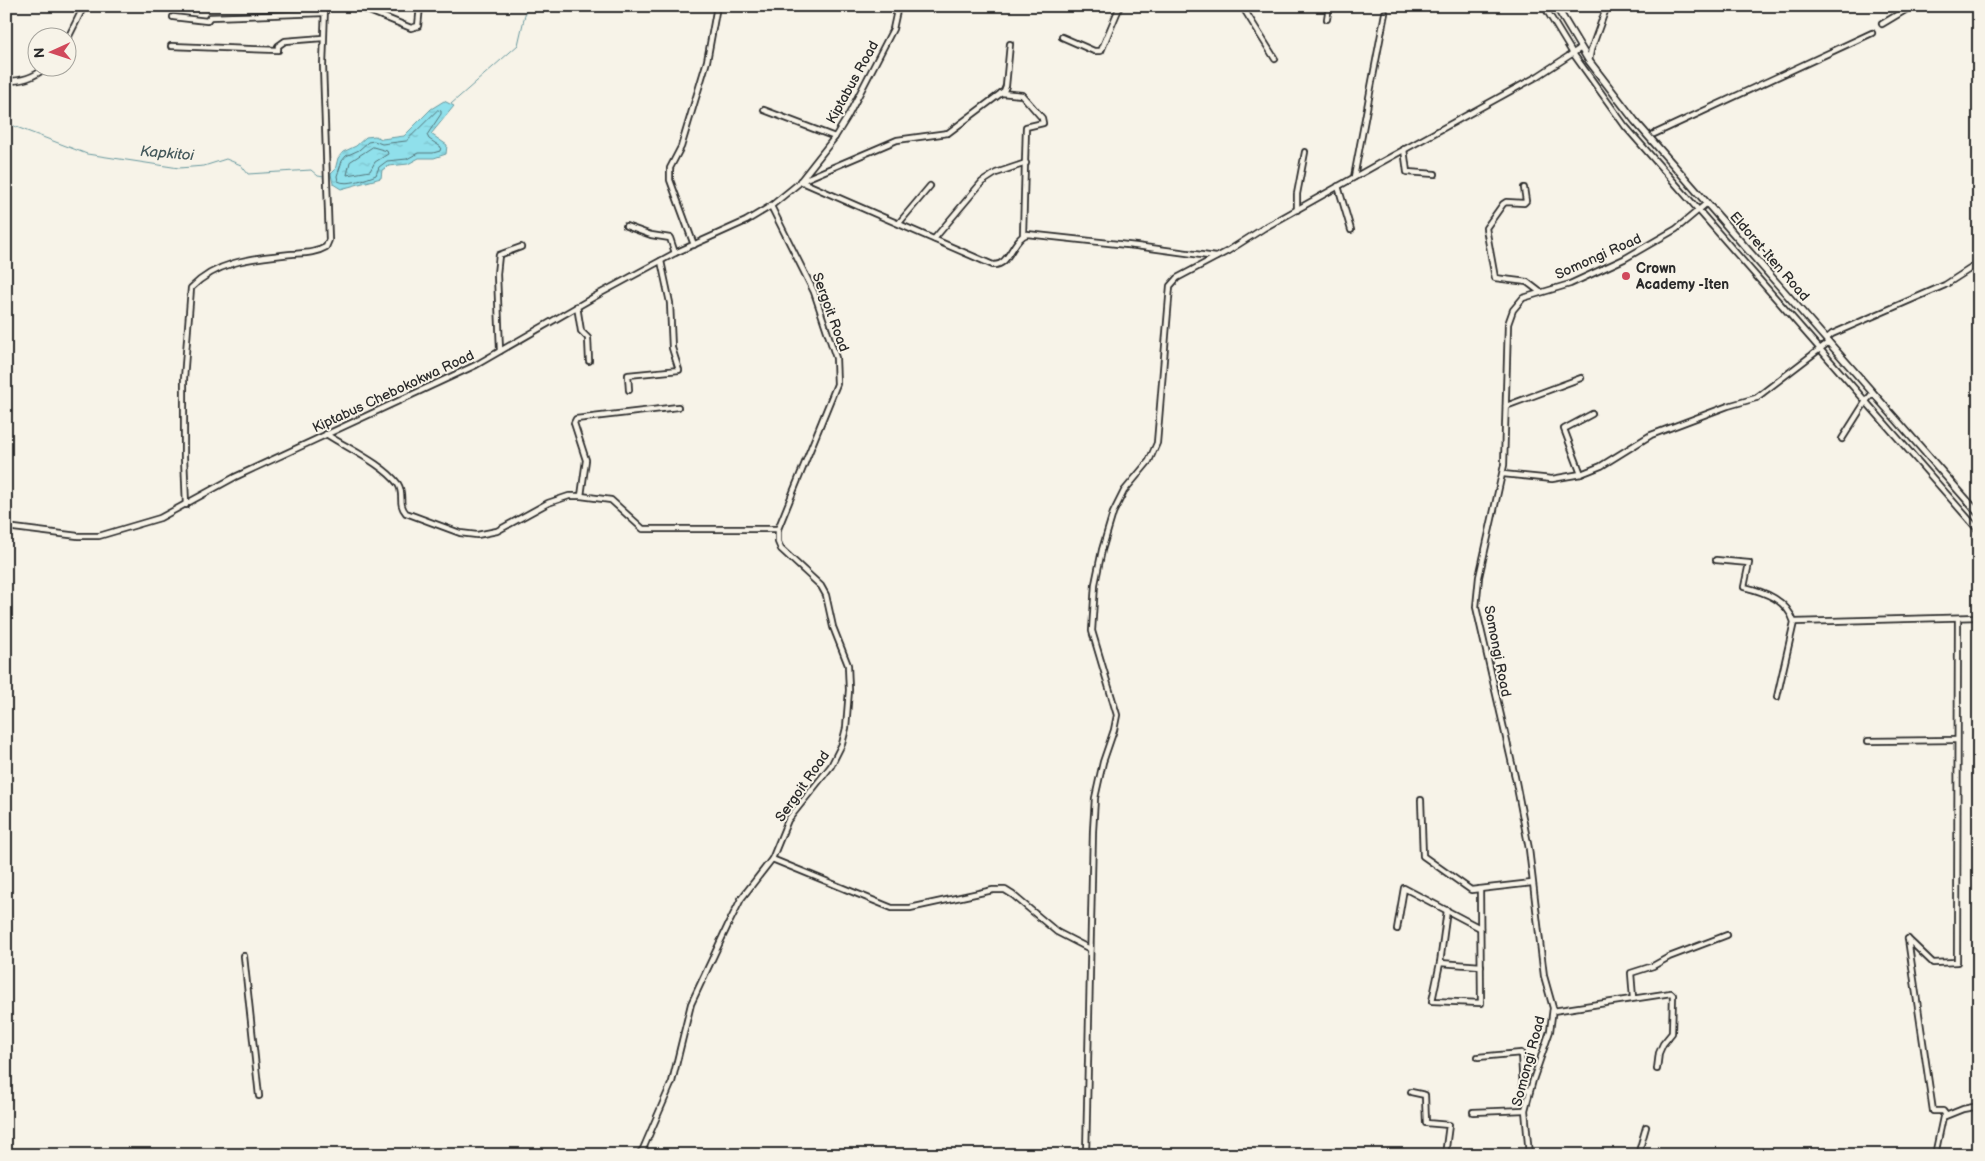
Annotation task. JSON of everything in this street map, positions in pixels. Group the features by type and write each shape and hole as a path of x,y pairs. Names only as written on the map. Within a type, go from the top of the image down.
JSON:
{"main road":[{"name":"Eldoret-Iten Road","path":"1556,6 1589,61 1635,121 1979,514"}],"street":[{"path":"73,28 84,6"},
{"path":"186,505 184,379 191,288 210,272 227,264 258,258 314,252 328,245 330,233 323,38 325,6"},
{"path":"357,6 412,28 418,26 420,6"},
{"path":"694,245 669,173 681,147 707,61 717,6"},
{"name":"Kiptabus Road","path":"771,206 800,181 848,116 893,29 898,6"},
{"path":"1062,37 1094,51 1101,51 1120,6"},
{"path":"1242,6 1275,59"},
{"path":"1327,19 1329,6"},
{"path":"1544,6 1572,52 1625,126 1979,531"},
{"path":"1589,61 1591,50 1607,6"},
{"path":"1882,24 1912,6"},
{"path":"1354,177 1385,13"},
{"path":"173,17 207,21 210,18 324,14"},
{"path":"1654,134 1872,33"},
{"path":"171,46 278,50 278,46 285,41 323,38"},
{"path":"800,181 897,140 948,133 1001,94 1006,86 1010,44"},
{"path":"1086,1155 1090,893 1095,798 1103,762 1114,730 1116,715 1092,631 1095,584 1113,512 1124,491 1149,461 1157,443 1170,286 1177,278 1404,149 1538,76 1572,52 1581,48"},
{"path":"6,81 29,78"},
{"path":"1001,94 1022,95 1042,118 1043,123 1026,128 1023,235"},
{"path":"764,110 834,136"},
{"path":"1404,149 1407,172 1436,174"},
{"path":"1297,210 1297,194 1305,152"},
{"path":"934,238 982,182 996,173 1026,164"},
{"path":"800,181 991,264 998,265 1004,261 1018,239 1023,235 1052,235 1216,257"},
{"path":"898,223 930,186"},
{"path":"1338,186 1351,230"},
{"path":"1524,188 1524,203 1506,202 1486,228 1495,278 1527,282 1540,292"},
{"name":"Somongi Road","path":"1529,1155 1525,1110 1550,1031 1553,1011 1544,976 1528,849 1515,777 1476,607 1479,577 1503,474 1506,443 1508,332 1510,318 1516,304 1523,298 1570,284 1631,255 1676,229 1707,203"},
{"name":"Kiptabus Chebokokwa Road","path":"6,527 78,536 99,536 160,518 235,476 476,365 577,306 675,253 746,221 771,206"},
{"name":"Sergoit Road","path":"638,1155 672,1082 686,1020 698,988 741,899 772,860 788,820 831,766 842,744 846,728 849,690 848,664 833,627 826,595 821,586 782,549 778,542 778,529 832,396 838,374 832,345 814,292 771,206"},
{"path":"626,226 651,236 670,238 675,253"},
{"path":"500,351 497,274 499,255 521,247"},
{"path":"629,390 628,375 679,370 672,348 670,303 661,261"},
{"path":"1503,474 1552,479 1581,474 1601,466 1651,435 1728,406 1756,398 1819,348 1832,334 1946,285 1979,263"},
{"path":"577,306 581,331 588,338 589,360"},
{"path":"1506,406 1581,378"},
{"path":"1842,439 1873,393"},
{"path":"581,496 586,460 574,423 576,419 678,407"},
{"path":"1581,474 1564,430 1592,414"},
{"path":"326,434 387,473 400,487 400,506 406,513 460,533 477,535 497,531 548,503 569,496 611,500 643,529 778,529"},
{"path":"1716,560 1749,563 1744,587 1767,593 1791,614 1794,622 1777,697"},
{"path":"1794,622 1979,617"},
{"path":"1946,1115 1943,1111 1933,1112 1908,939 1933,962 1958,962 1958,618"},
{"path":"1868,741 1957,740"},
{"path":"1421,800 1423,856 1472,890 1532,883"},
{"path":"772,860 892,908 910,908 993,890 1005,890 1057,932 1090,948"},
{"path":"1397,929 1404,888 1480,928"},
{"path":"1447,910 1440,963 1432,1001 1481,1002 1480,888"},
{"path":"1633,998 1631,973 1653,966 1669,957 1728,935"},
{"path":"244,956 258,1096"},
{"path":"1440,963 1481,966"},
{"path":"1553,1011 1633,998 1673,994 1672,1033 1659,1053 1657,1068"},
{"path":"1478,1057 1521,1053 1523,1089 1530,1090"},
{"path":"1411,1092 1424,1095 1426,1123 1449,1125 1445,1155"},
{"path":"1935,1155 1941,1121 1946,1115 1979,1106"},
{"path":"1473,1112 1525,1110"},
{"path":"1638,1155 1646,1127"}],"water":[{"path":"444,101 454,106 431,134 447,145 446,154 434,158 419,158 408,164 389,166 382,170 381,178 341,189 333,184 331,174 335,170 338,158 343,152 356,146 366,137 375,136 382,139 404,136 431,109"}],"waterway":[{"name":"Kapkitoi","path":"451,104 518,45 527,6"},
{"name":"Kapkitoi","path":"6,123 87,154 179,168 204,166 226,159 241,165 248,174 311,170 318,176 324,177"}],"place":[{"name":"Crown Academy -Iten","path":"1626,276"}]}
